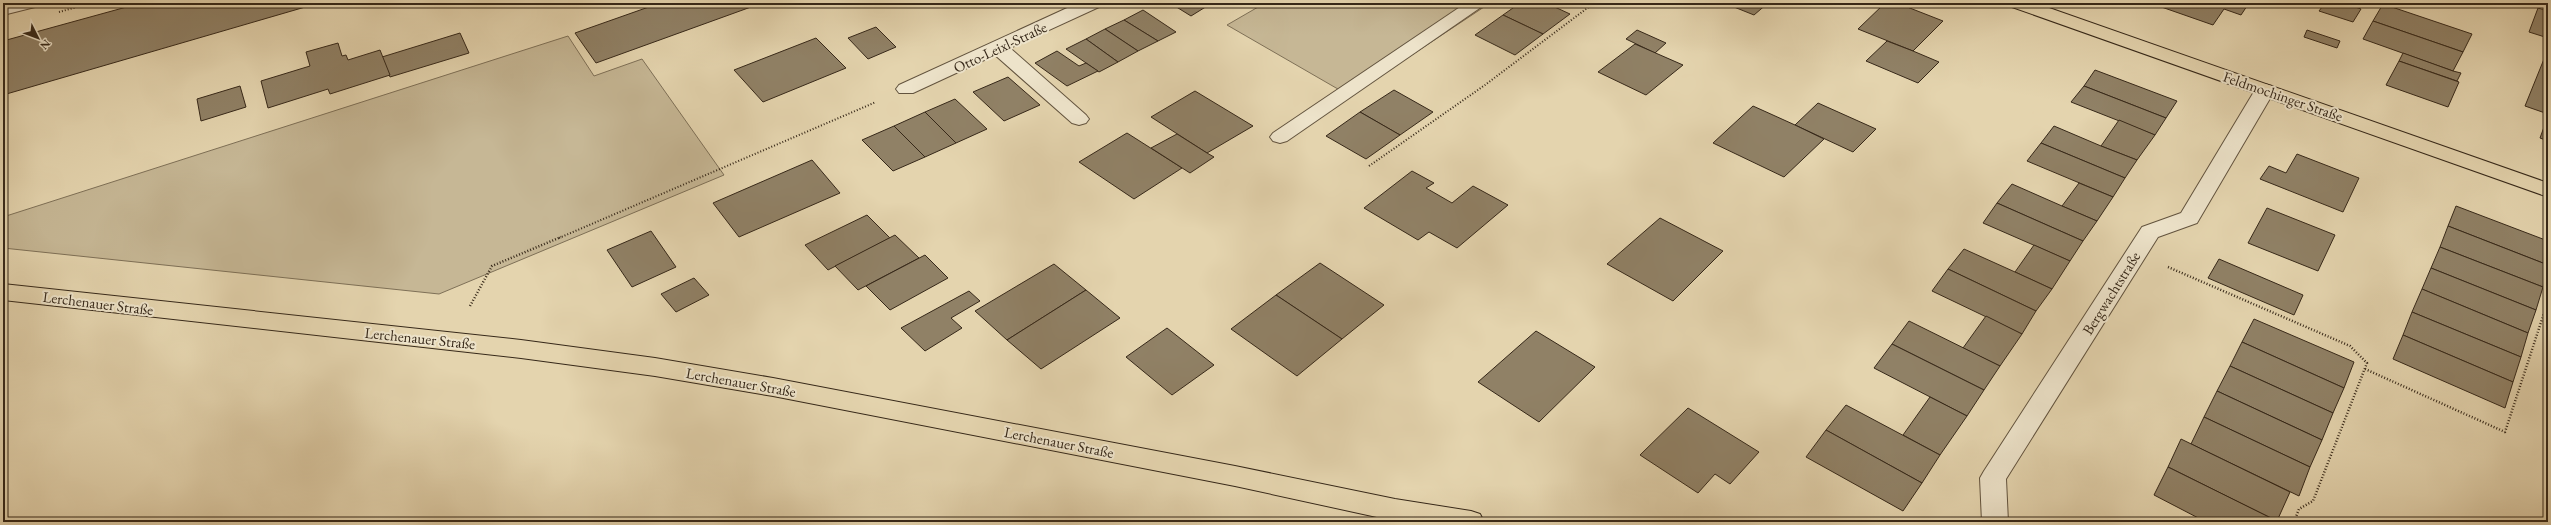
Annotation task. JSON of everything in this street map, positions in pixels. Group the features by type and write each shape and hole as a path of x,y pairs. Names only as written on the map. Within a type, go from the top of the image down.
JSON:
{"main road":[{"name":"Feldmochinger Straße","path":"2018,3 2548,190"},
{"name":"Lerchenauer Straße","path":"3,292 521,349 655,367 773,387 1235,476 1395,510 1471,522"}],"street":[{"path":"3,10 29,3"},
{"name":"Otto-Leixl-Straße","path":"906,89 1093,3"},
{"path":"1280,137 1478,3"},
{"path":"998,48 1079,119"},
{"name":"Bergwachtstraße","path":"1995,522 1993,478 2150,232 2189,218 2265,90"}],"path":[{"path":"1369,166 1485,85 1594,3"},
{"path":"470,306 492,266 906,89"},
{"path":"2136,254 2350,346 2368,363 2313,500 2299,509 2294,522"},
{"path":"2365,369 2505,432 2548,301"}],"shaded area":[{"path":"1265,3 1490,3 1350,96 1227,25"},
{"path":"568,36 594,76 642,59 724,175 439,294 3,248 3,217"}],"building":[{"path":"141,3 319,3 3,95 3,41"},
{"path":"660,3 762,3 596,63 575,33"},
{"path":"1170,3 1212,3 1191,16"},
{"path":"1520,3 1546,3 1570,14 1543,34 1503,15"},
{"path":"1739,3 1768,3 1754,15 1734,7"},
{"path":"1885,3 1897,3 1943,21 1913,51 1858,29"},
{"path":"2150,3 2249,3 2241,15 2224,9 2213,25"},
{"path":"2325,3 2344,3 2361,9 2353,22 2319,11"},
{"path":"2383,4 2472,34 2463,52 2373,21"},
{"path":"2538,8 2548,11 2548,38 2529,32"},
{"path":"1143,10 1176,32 1158,41 1124,20"},
{"path":"1503,15 1543,34 1515,55 1475,35"},
{"path":"1124,20 1158,41 1138,51 1105,29"},
{"path":"2373,21 2463,52 2453,71 2363,39"},
{"path":"876,27 896,47 868,59 848,38"},
{"path":"1105,29 1138,51 1118,62 1086,39"},
{"path":"1637,30 1666,43 1655,53 1626,39"},
{"path":"2307,30 2340,41 2337,48 2304,37"},
{"path":"460,33 469,53 390,77 382,57"},
{"path":"816,38 846,68 763,102 734,70"},
{"path":"1086,39 1118,62 1099,72 1066,49"},
{"path":"1887,41 1939,62 1918,83 1866,61"},
{"path":"338,43 342,56 346,55 348,60 380,50 390,75 330,94 328,89 268,108 261,81 310,66 306,52"},
{"path":"1635,44 1683,65 1646,95 1598,72"},
{"path":"1057,51 1079,66 1086,63 1098,71 1067,86 1035,63"},
{"path":"2403,53 2461,73 2457,81 2399,61"},
{"path":"2544,59 2548,60 2548,114 2525,106"},
{"path":"2399,61 2459,82 2448,107 2386,85"},
{"path":"2095,70 2177,101 2166,118 2084,86"},
{"path":"1008,77 1040,105 1004,121 973,92"},
{"path":"240,86 246,107 201,121 197,99"},
{"path":"2084,86 2166,118 2155,135 2071,102"},
{"path":"1394,90 1433,112 1400,135 1360,112"},
{"path":"1195,91 1253,126 1207,153 1151,117"},
{"path":"955,99 987,129 956,143 925,112"},
{"path":"1818,103 1876,129 1853,152 1795,125"},
{"path":"1753,106 1824,139 1784,177 1713,143"},
{"path":"925,112 956,143 925,157 894,126"},
{"path":"1360,112 1400,135 1366,159 1326,136"},
{"path":"2548,116 2548,141 2540,138"},
{"path":"2119,120 2155,135 2137,160 2101,146"},
{"path":"894,126 925,157 893,171 862,140"},
{"path":"2054,126 2137,160 2125,178 2041,143"},
{"path":"1127,133 1182,168 1134,199 1079,162"},
{"path":"1177,134 1214,157 1190,173 1151,148"},
{"path":"2041,143 2125,178 2113,197 2027,161"},
{"path":"2297,154 2359,178 2343,212 2260,179 2269,166 2286,173"},
{"path":"812,160 840,193 739,237 713,203"},
{"path":"1412,171 1434,183 1426,188 1452,203 1473,186 1508,205 1457,248 1429,232 1418,240 1364,208"},
{"path":"2079,183 2113,197 2097,221 2062,206"},
{"path":"2012,184 2097,221 2083,241 1997,203"},
{"path":"1997,203 2083,241 2070,261 1983,223"},
{"path":"2456,206 2548,241 2548,265 2448,226"},
{"path":"2267,208 2335,235 2318,271 2248,243"},
{"path":"867,215 890,238 828,270 805,245"},
{"path":"1660,218 1723,251 1673,301 1607,264"},
{"path":"2448,226 2548,265 2543,287 2440,247"},
{"path":"651,231 676,267 632,287 607,250"},
{"path":"895,235 919,258 858,290 835,266"},
{"path":"2034,245 2070,261 2052,289 2015,272"},
{"path":"2440,247 2543,287 2536,310 2431,268"},
{"path":"1964,249 2052,289 2036,311 1948,269"},
{"path":"925,255 948,278 890,310 866,286"},
{"path":"2219,259 2303,295 2294,315 2208,278"},
{"path":"1320,263 1384,305 1342,339 1276,295"},
{"path":"1054,264 1086,290 1007,340 975,311"},
{"path":"2431,268 2536,310 2528,333 2422,289"},
{"path":"1948,269 2036,311 2022,334 1932,291"},
{"path":"694,278 709,295 676,312 661,294"},
{"path":"2422,289 2528,333 2521,357 2412,312"},
{"path":"1086,290 1120,318 1041,369 1007,340"},
{"path":"969,291 980,301 951,318 962,328 925,351 901,328"},
{"path":"1276,295 1342,339 1297,376 1231,329"},
{"path":"2412,312 2521,357 2513,382 2403,335"},
{"path":"1986,316 2022,334 2000,366 1963,348"},
{"path":"2254,319 2354,362 2344,388 2242,342"},
{"path":"1909,321 2000,366 1984,390 1892,344"},
{"path":"1167,328 1214,365 1172,395 1126,357"},
{"path":"1536,331 1595,367 1539,422 1478,382"},
{"path":"2403,335 2513,382 2505,408 2393,359"},
{"path":"2242,342 2344,388 2333,413 2230,366"},
{"path":"1892,344 1984,390 1967,416 1874,368"},
{"path":"2230,366 2333,413 2322,440 2217,391"},
{"path":"2217,391 2322,440 2310,467 2204,417"},
{"path":"1930,397 1967,416 1940,455 1903,435"},
{"path":"1846,405 1940,455 1922,483 1826,430"},
{"path":"1688,408 1759,452 1730,484 1715,474 1698,493 1640,455"},
{"path":"2204,417 2310,467 2299,496 2191,444"},
{"path":"1826,430 1922,483 1903,511 1806,457"},
{"path":"2181,439 2290,492 2277,521 2168,467"},
{"path":"2168,467 2277,522 2206,522 2154,495"}]}
